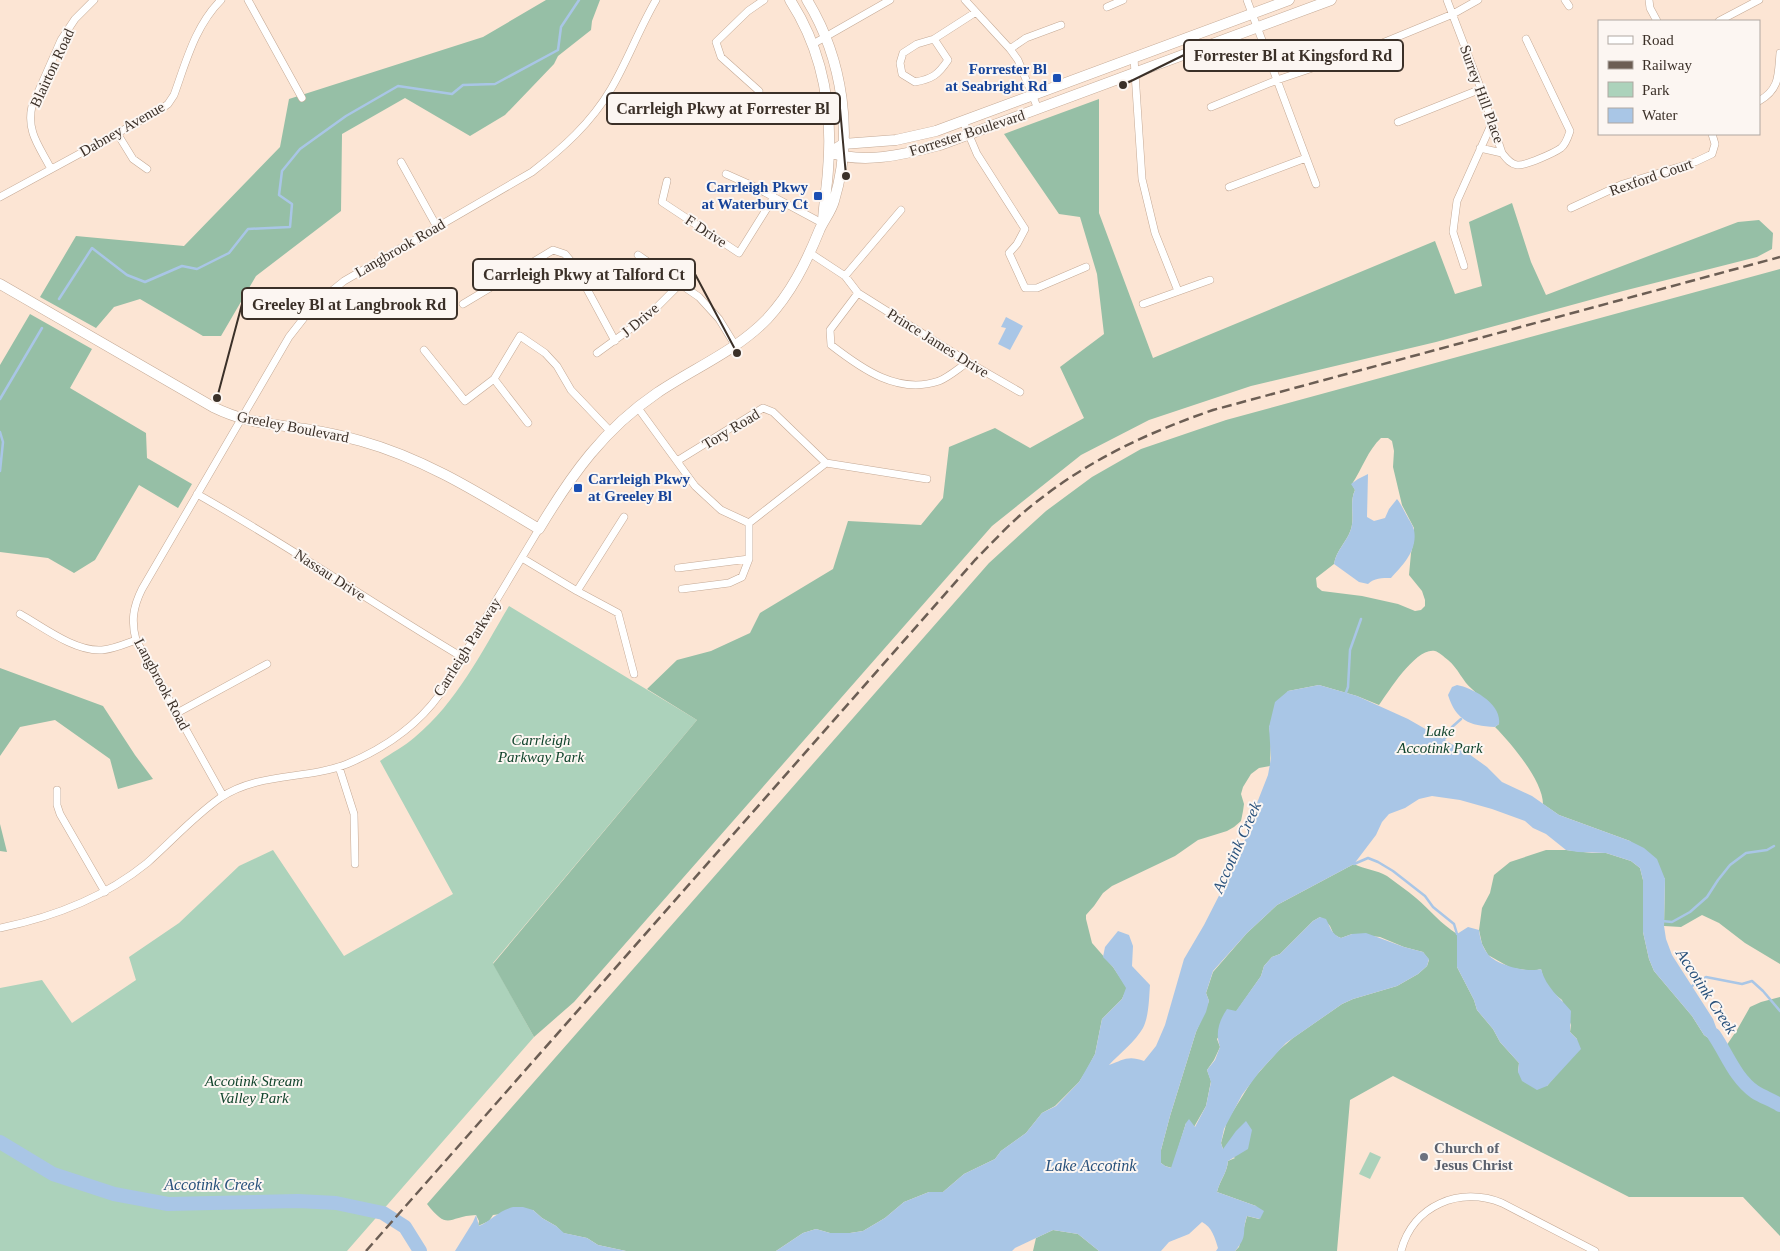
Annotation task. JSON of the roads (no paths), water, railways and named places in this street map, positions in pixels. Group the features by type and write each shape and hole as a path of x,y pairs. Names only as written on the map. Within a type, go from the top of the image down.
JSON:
{"street":[{"name":"Blairton Road","path":"51,169 30,128 32,106 61,40 75,19 94,0"},
{"name":"Dabney Avenue","path":"0,197 168,104 174,95 201,26 212,9 221,0"},
{"path":"248,0 302,98"},
{"name":"Langbrook Road","path":"223,796 136,640 133,620 136,600 289,337 314,305 344,281 532,172 558,152 578,133 610,90 656,0"},
{"path":"759,91 721,57 716,42 748,11 764,0"},
{"name":"Carrleigh Parkway","path":"790,0 813,44 824,79 827,96 829,152 822,223"},
{"name":"Carrleigh Parkway","path":"0,928 61,912 105,892 146,863 193,818 223,796 264,780 339,766 378,749 411,725 438,696 560,493 581,464 610,431 638,408 676,380 721,355 751,334 779,304 795,282 810,253 822,223 834,203 842,156 843,115 838,76 826,38 807,0"},
{"path":"813,44 890,0"},
{"path":"965,0 1010,49 1020,64 1038,109"},
{"path":"1107,7 1124,0"},
{"path":"1247,0 1316,184"},
{"name":"Forrester Boulevard","path":"829,152 843,144 896,140 936,131 1289,0"},
{"name":"Forrester Boulevard","path":"829,152 842,156 862,158 898,155 921,150 969,135 1331,0"},
{"name":"Surrey Hill Place","path":"1447,0 1481,89 1502,153 1508,161 1515,165 1524,164 1561,148 1567,140 1570,131 1526,39"},
{"path":"1380,44 1453,14 1478,0"},
{"path":"1649,0 1650,8 1656,20"},
{"path":"1721,20 1758,0"},
{"path":"934,39 948,60 940,72 927,80 914,82 902,74 900,64 903,53 917,44 934,39 976,12"},
{"path":"1010,49 1026,38 1060,24"},
{"path":"1760,100 1776,86 1780,53"},
{"path":"1211,107 1277,80 1351,55"},
{"path":"1134,58 1142,179 1155,233 1178,291"},
{"path":"1398,122 1481,89"},
{"path":"964,121 977,154 1025,229 1017,244 1009,253 1025,288 1037,288 1086,266"},
{"path":"1464,266 1453,232 1456,201 1492,123"},
{"path":"117,133 133,159 147,169"},
{"name":"Rexford Court","path":"1571,208 1623,184 1695,162 1712,154 1715,144 1712,135"},
{"path":"1480,148 1502,153"},
{"path":"1229,187 1306,158"},
{"path":"401,162 437,227"},
{"path":"726,174 822,223"},
{"name":"F Drive","path":"667,180 662,202 739,253 774,197"},
{"path":"845,276 901,210"},
{"path":"463,304 553,250 565,254 574,265 615,341"},
{"path":"810,253 845,276 858,293 830,330 831,345 852,362 878,377 912,386 940,380 968,362"},
{"path":"638,255 680,283 711,308 735,345"},
{"path":"1143,304 1210,280"},
{"name":"J Drive","path":"597,352 648,316 680,283"},
{"name":"Greeley Boulevard","path":"0,284 213,407 241,419 267,425 332,434 389,450 442,472 539,529"},
{"name":"Prince James Drive","path":"858,293 968,362 1020,392"},
{"path":"424,350 465,401 494,379 520,336 544,353 557,366 571,390 610,431"},
{"path":"494,379 528,423"},
{"path":"638,408 695,486 721,510 750,523"},
{"name":"Tory Road","path":"677,461 763,408 774,412 826,463"},
{"path":"750,523 826,463 927,479"},
{"name":"Nassau Drive","path":"198,494 268,535 378,606 462,657"},
{"path":"577,591 624,517"},
{"path":"682,589 729,583 742,577 749,559 750,523"},
{"path":"522,558 618,613 634,674"},
{"path":"678,568 749,559"},
{"path":"20,614 77,646 89,649 108,649 136,640"},
{"path":"177,713 267,664"},
{"path":"339,766 354,814 355,864"},
{"path":"57,790 57,805 60,814 105,892"},
{"path":"1402,1251 1411,1229 1431,1208 1454,1198 1471,1196 1487,1198 1502,1203 1594,1251"}],"water":[{"path":"1006,317 1023,326 1010,350 998,344 1006,328 1001,327"},
{"path":"1368,474 1367,517 1374,521 1385,518 1397,499 1413,526 1415,537 1412,551 1391,578 1376,579 1368,584 1359,582 1334,564 1337,554 1351,529 1352,500 1355,490 1351,484"},
{"name":"Lake Accotink","path":"1319,685 1357,696 1408,719 1469,754 1487,767 1502,782 1532,796 1559,815 1630,841 1644,848 1657,859 1665,879 1664,926 1666,939 1672,955 1713,1019 1724,1049 1704,1035 1692,1016 1654,971 1649,959 1643,932 1643,880 1640,868 1631,861 1606,853 1566,850 1546,834 1533,828 1525,821 1492,809 1460,800 1432,796 1419,799 1405,808 1389,814 1354,864 1277,905 1247,933 1213,971 1206,993 1209,1001 1206,1012 1196,1032 1161,1150 1161,1163 1171,1168 1186,1123 1189,1119 1195,1127 1206,1106 1211,1082 1207,1070 1215,1060 1220,1047 1218,1032 1224,1014 1227,1009 1236,1011 1261,976 1264,966 1272,957 1280,954 1313,921 1320,917 1326,919 1333,933 1341,938 1352,934 1366,933 1423,952 1429,959 1427,966 1418,974 1397,986 1342,1004 1286,1043 1260,1071 1242,1095 1224,1129 1221,1143 1223,1149 1246,1121 1252,1130 1248,1149 1228,1161 1217,1192 1256,1206 1264,1211 1260,1219 1247,1216 1242,1241 1235,1251 1216,1251 1218,1248 1213,1233 1202,1222 1189,1234 1169,1242 1161,1251 1099,1251 1078,1234 1053,1230 1012,1251 776,1251 803,1233 816,1229 830,1233 863,1231 885,1218 904,1202 929,1192 943,1192 964,1174 995,1159 1001,1151 1026,1133 1042,1113 1056,1106 1079,1082 1095,1054 1102,1019 1122,999 1126,988 1113,967 1103,957 1105,947 1118,931 1129,935 1133,946 1132,966 1150,985 1148,1013 1143,1028 1132,1043 1109,1065 1130,1058 1144,1061 1156,1046 1165,1025 1184,959 1228,878 1234,860 1256,815 1257,803 1268,775 1271,758 1269,727 1275,702 1288,691"},
{"path":"1457,685 1478,693 1485,698 1496,710 1499,724 1495,727 1478,725 1460,716 1451,704 1448,695 1452,687"},
{"path":"1468,927 1479,930 1485,950 1497,961 1520,969 1541,969 1550,987 1571,1011 1570,1032 1577,1039 1581,1049 1547,1086 1537,1090 1522,1081 1518,1072 1519,1063 1500,1042 1493,1029 1477,1010 1457,967 1457,934"},
{"path":"513,1207 533,1210 564,1233 587,1238 598,1245 626,1251 455,1251 476,1215 479,1226"}],"waterway":[{"path":"59,299 92,248 127,275 145,282 182,266 197,269 229,253 248,229 290,227 292,204 279,195 282,171 300,149 346,116 398,86 452,94 463,85 495,84 558,50 561,27 579,0"},
{"path":"0,399 42,328"},
{"path":"0,432 3,442 0,471"},
{"path":"1345,695 1348,687 1350,650 1361,619"},
{"path":"1441,742 1448,735 1452,727 1461,719"},
{"path":"1662,921 1672,922 1690,912 1707,897 1730,865 1746,853 1767,850 1774,846"},
{"path":"1354,864 1368,858 1393,871 1425,896 1433,907 1454,924 1457,934"},
{"path":"1689,988 1706,977 1742,984 1752,981 1780,1011"},
{"name":"Accotink Creek","path":"1714,1035 1742,1080 1758,1094 1780,1105"},
{"name":"Accotink Creek","path":"0,1142 53,1174 114,1194 168,1204 298,1201 336,1203 383,1213 405,1227 420,1251"}],"railway":[{"path":"366,1251 975,560 1030,507 1072,476 1140,439 1213,410 1780,257"}],"place":[{"name":"Forrester Bl at Seabright Rd","path":"1057,78"},
{"name":"Forrester Bl at Kingsford Rd","path":"1123,85"},
{"name":"Carrleigh Pkwy at Forrester Bl","path":"846,176"},
{"name":"Carrleigh Pkwy at Waterbury Ct","path":"818,196"},
{"name":"Carrleigh Pkwy at Talford Ct","path":"737,353"},
{"name":"Greeley Bl at Langbrook Rd","path":"217,398"},
{"name":"Carrleigh Pkwy at Greeley Bl","path":"578,488"},
{"name":"Church of Jesus Christ","path":"1424,1157"}],"park label":[{"name":"Lake Accotink Park","path":"1440,740"},
{"name":"Carrleigh Parkway Park","path":"541,748"},
{"name":"Accotink Stream Valley Park","path":"254,1090"}]}
